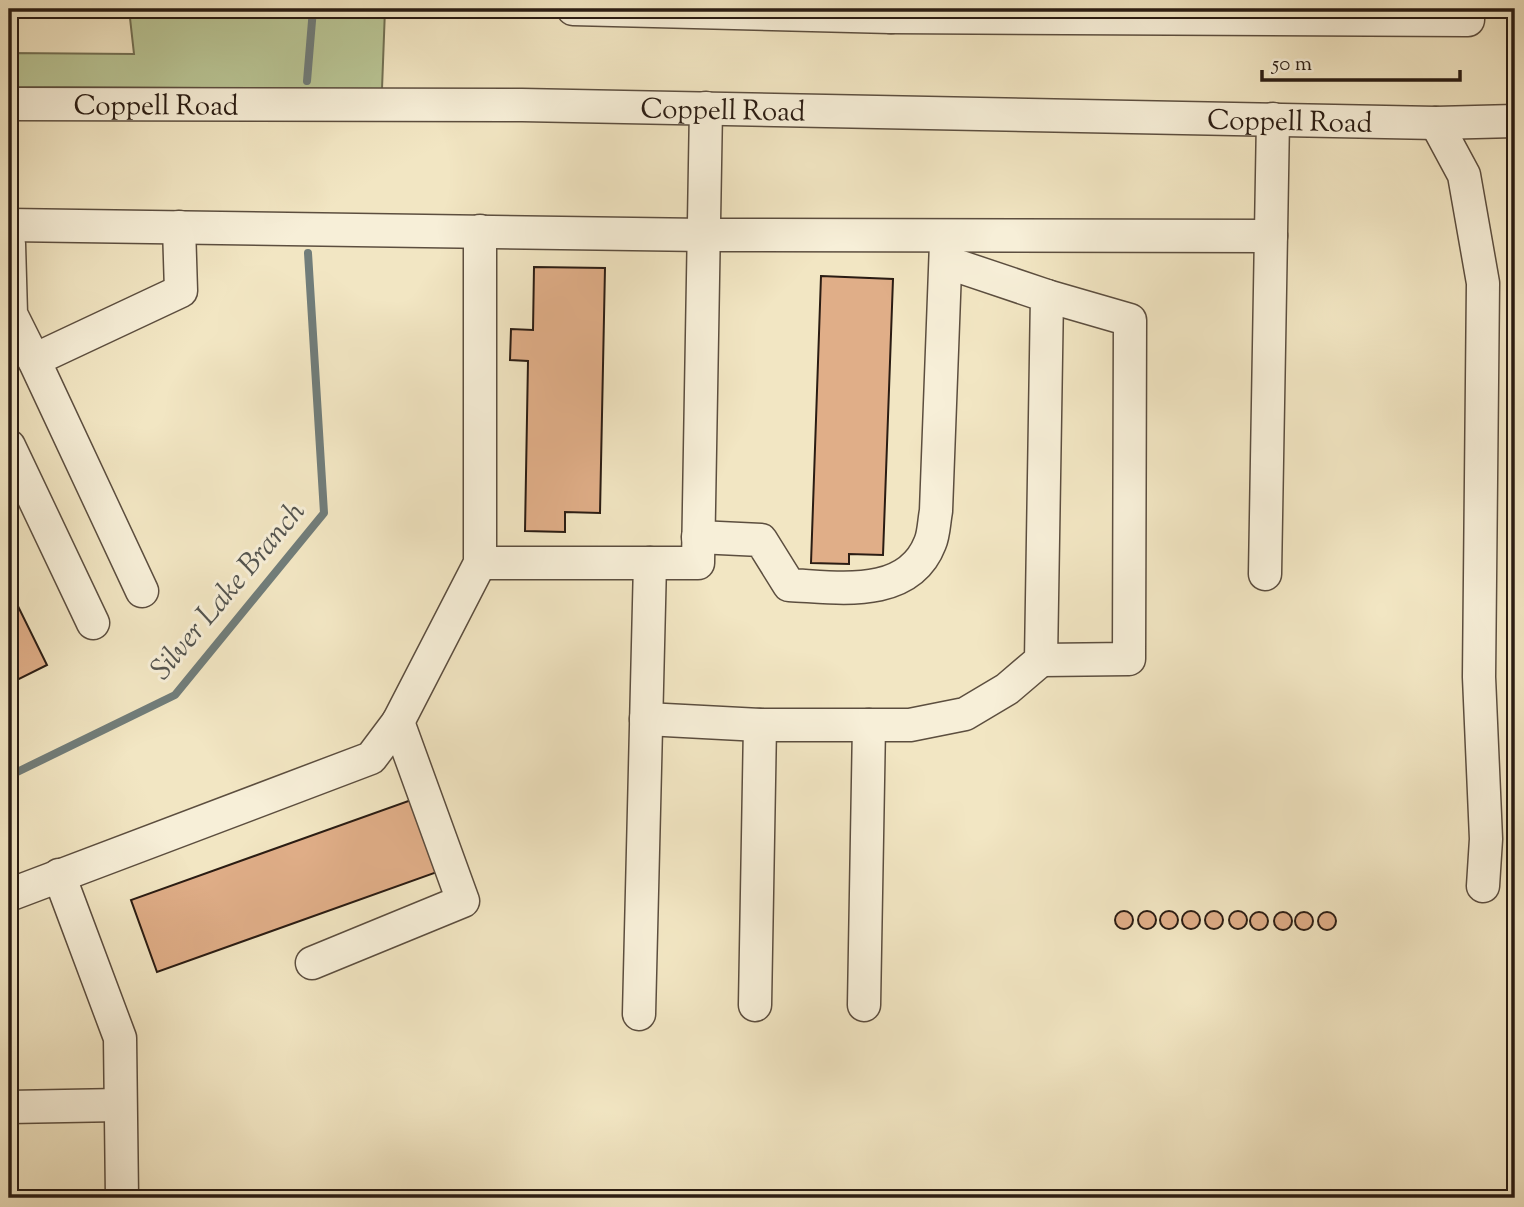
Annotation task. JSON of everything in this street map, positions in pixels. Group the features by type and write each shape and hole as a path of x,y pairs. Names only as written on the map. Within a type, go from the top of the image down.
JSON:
{"street":[{"path":"574,9 1468,20 1468,9"},
{"name":"Coppell Road","path":"9,104 706,108 1273,120 1515,121"},
{"path":"480,564 698,564 706,108"},
{"path":"1265,574 1273,120"},
{"path":"1436,122 1464,175 1483,283 1479,677 1486,839 1483,886"},
{"path":"9,225 704,235 946,248 1271,236"},
{"path":"34,360 181,291 179,227"},
{"path":"9,895 371,758 398,722 480,564 480,231"},
{"path":"9,244 11,314 142,591"},
{"path":"646,719 760,725 910,725 965,714 1007,689 1041,660 1129,659 1130,320 1047,296 946,248"},
{"path":"698,537 761,540 789,584 867,589 892,580 917,566 930,543 936,511 946,248"},
{"path":"1041,660 1047,296"},
{"path":"9,446 93,623"},
{"path":"639,1014 650,563"},
{"path":"312,962 463,901 398,722"},
{"path":"755,1005 760,725"},
{"path":"864,1005 869,725"},
{"path":"59,875 120,1038 122,1198"},
{"path":"9,1107 120,1105"}],"green space":[{"path":"129,9 385,9 382,89 9,87 9,53 134,54"}],"building":[{"path":"534,267 605,268 600,513 565,512 565,532 525,531 528,361 510,360 511,329 533,330"},
{"path":"821,276 893,279 883,555 849,554 849,564 811,563"},
{"path":"9,588 47,665 9,684"},
{"path":"414,799 440,871 157,972 131,900"},
{"path":"1124,911 1130,914 1133,920 1130,926 1124,929 1118,926 1115,920 1118,914"},
{"path":"1147,911 1153,914 1156,920 1153,926 1147,929 1141,926 1138,920 1141,914"},
{"path":"1169,911 1175,914 1178,920 1175,926 1169,929 1163,926 1160,920 1163,914"},
{"path":"1191,911 1197,914 1200,920 1197,926 1191,929 1185,926 1182,920 1185,914"},
{"path":"1214,911 1220,914 1223,920 1220,926 1214,929 1208,926 1205,920 1208,914"},
{"path":"1238,911 1244,914 1247,920 1244,926 1238,929 1232,926 1229,920 1232,914"},
{"path":"1259,912 1265,915 1268,921 1265,927 1259,930 1253,927 1250,921 1253,915"},
{"path":"1283,912 1289,915 1292,921 1289,927 1283,930 1277,927 1274,921 1277,915"},
{"path":"1304,912 1310,915 1313,921 1310,927 1304,930 1298,927 1295,921 1298,915"},
{"path":"1327,912 1333,915 1336,921 1333,927 1327,930 1321,927 1318,921 1321,915"}],"waterway":[{"name":"Silver Lake Branch","path":"307,81 313,9"},
{"name":"Silver Lake Branch","path":"9,776 175,695 324,513 308,253"}]}
